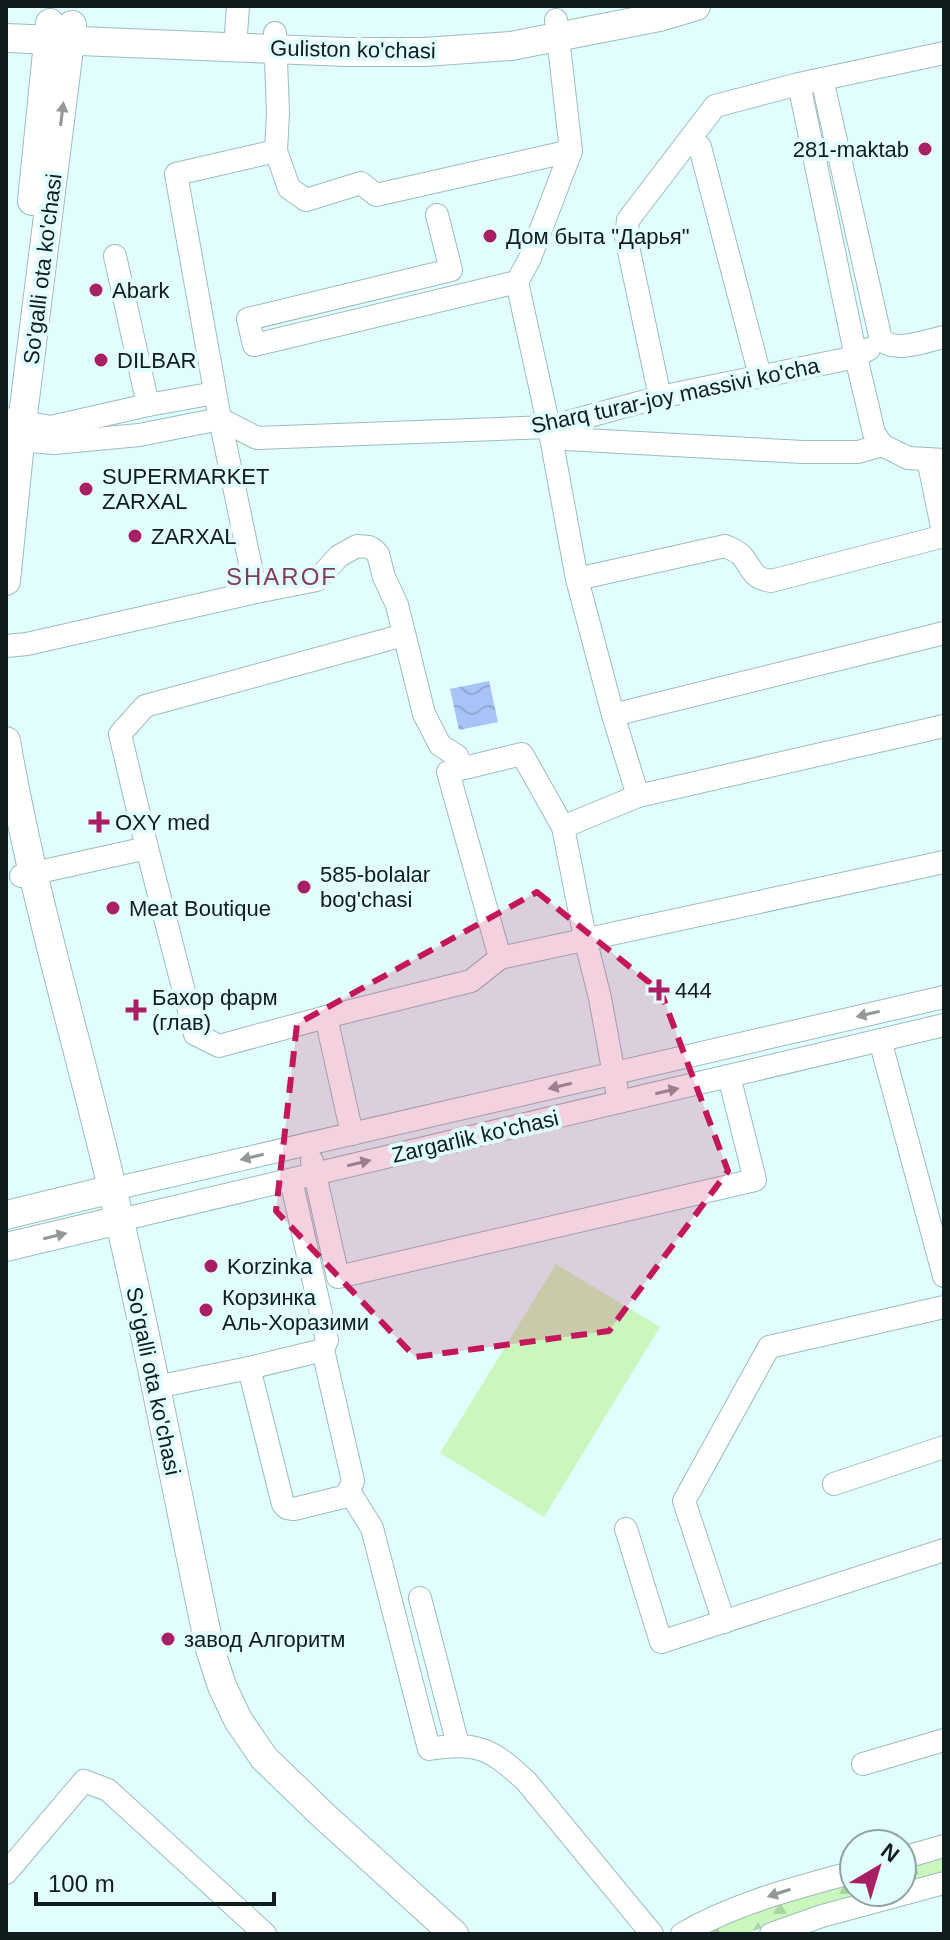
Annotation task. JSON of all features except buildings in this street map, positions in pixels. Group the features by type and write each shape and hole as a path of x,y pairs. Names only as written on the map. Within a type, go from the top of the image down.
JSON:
{"main road":[{"name":"Guliston ko'chasi","path":"558,29 633,6"},
{"name":"Guliston ko'chasi","path":"6,20 237,28 274,41 558,29 696,6"},
{"name":"Guliston ko'chasi","path":"6,38 61,23"},
{"name":"So'galli ota ko'chasi","path":"6,581 12,431 61,23"},
{"name":"So'galli ota ko'chasi","path":"6,741 27,874 111,1222 188,1625 206,1684 225,1728 243,1755 276,1793 429,1934"},
{"name":"So'galli ota ko'chasi","path":"8,828 27,874"},
{"name":"Zargarlik ko'chasi","path":"6,1215 104,1191"},
{"name":"So'galli ota ko'chasi","path":"111,1222 156,1387 210,1649 222,1686 238,1720 275,1769 454,1934"},
{"name":"Zargarlik ko'chasi","path":"6,1247 111,1222"}],"street":[{"path":"558,29 571,151 530,258 517,282 549,427 577,579 638,796"},
{"path":"274,41 278,113 276,151 289,188 306,200 361,183 376,195 571,151"},
{"path":"660,397 626,237 628,220 715,106 799,84 944,53"},
{"path":"822,79 881,340 896,347 944,337"},
{"path":"577,579 725,546 741,553 751,572 762,580 771,581 944,537 936,459 908,458 882,445 874,433 799,84"},
{"path":"691,138 700,147 760,376"},
{"path":"256,592 215,393 176,174 276,151"},
{"path":"437,215 451,270 248,319 254,345 517,282"},
{"path":"115,256 148,405"},
{"path":"856,357 881,340"},
{"name":"Sharq turar-joy massivi ko'cha","path":"220,419 257,438 549,427 660,397 856,357"},
{"path":"12,431 51,427 215,393"},
{"path":"12,431 49,443 139,435 220,419"},
{"path":"549,427 561,438 613,442 803,452 858,452 882,445"},
{"path":"6,646 27,644 317,580 347,550 357,546 369,547 378,554 384,577 397,605 424,714 440,745 457,756 463,768"},
{"path":"613,715 944,633"},
{"path":"404,635 145,706 120,734 195,1034 219,1046 471,981 500,958 944,862"},
{"path":"563,827 638,796 944,726"},
{"path":"500,958 448,772 522,754 563,827 619,1102"},
{"path":"27,874 147,848"},
{"name":"Zargarlik ko'chasi","path":"104,1191 944,997"},
{"path":"326,1017 352,1134"},
{"name":"Zargarlik ko'chasi","path":"111,1222 944,1025"},
{"path":"880,1040 944,1276"},
{"path":"307,1144 338,1277 755,1180 729,1076"},
{"path":"249,1368 283,1504 294,1509 343,1497 353,1481 323,1350 327,1340 291,1180"},
{"path":"724,1622 684,1501 769,1347 944,1307"},
{"path":"156,1387 323,1350"},
{"path":"834,1484 944,1447"},
{"path":"349,1491 372,1528 429,1749 458,1745 483,1749 504,1762 526,1781 652,1934"},
{"path":"626,1529 661,1642 944,1550"},
{"path":"420,1598 458,1745"},
{"path":"863,1764 944,1740"},
{"path":"6,1873 84,1781 108,1790 265,1934"},
{"path":"918,1853 944,1846"},
{"path":"682,1934 749,1903 838,1877"},
{"path":"771,1934 822,1916 944,1883"}],"highlighted area":[{"path":"537,892 661,992 728,1171 609,1331 415,1357 276,1211 297,1024"}],"green space":[{"path":"556,1264 660,1327 544,1517 440,1453"},
{"path":"944,1857 944,1875 918,1882 918,1864"},
{"path":"838,1887 838,1904 745,1934 700,1934 746,1914"}],"water":[{"path":"489,681 498,722 459,730 450,689"}],"place":[{"name":"281-maktab","path":"925,149"},
{"name":"Дом быта \"Дарья\"","path":"490,236"},
{"name":"Abark","path":"96,290"},
{"name":"DILBAR","path":"101,360"},
{"name":"SUPERMARKET ZARXAL","path":"86,489"},
{"name":"ZARXAL","path":"135,536"},
{"name":"OXY med","path":"99,822"},
{"name":"585-bolalar bog'chasi","path":"304,887"},
{"name":"Meat Boutique","path":"113,908"},
{"name":"444","path":"659,990"},
{"name":"Бахор фарм (глав)","path":"136,1010"},
{"name":"Korzinka","path":"211,1266"},
{"name":"Корзинка Аль-Хоразими","path":"206,1310"},
{"name":"завод Алгоритм","path":"168,1639"}],"district":[{"name":"SHAROF","path":"282,577"}]}
